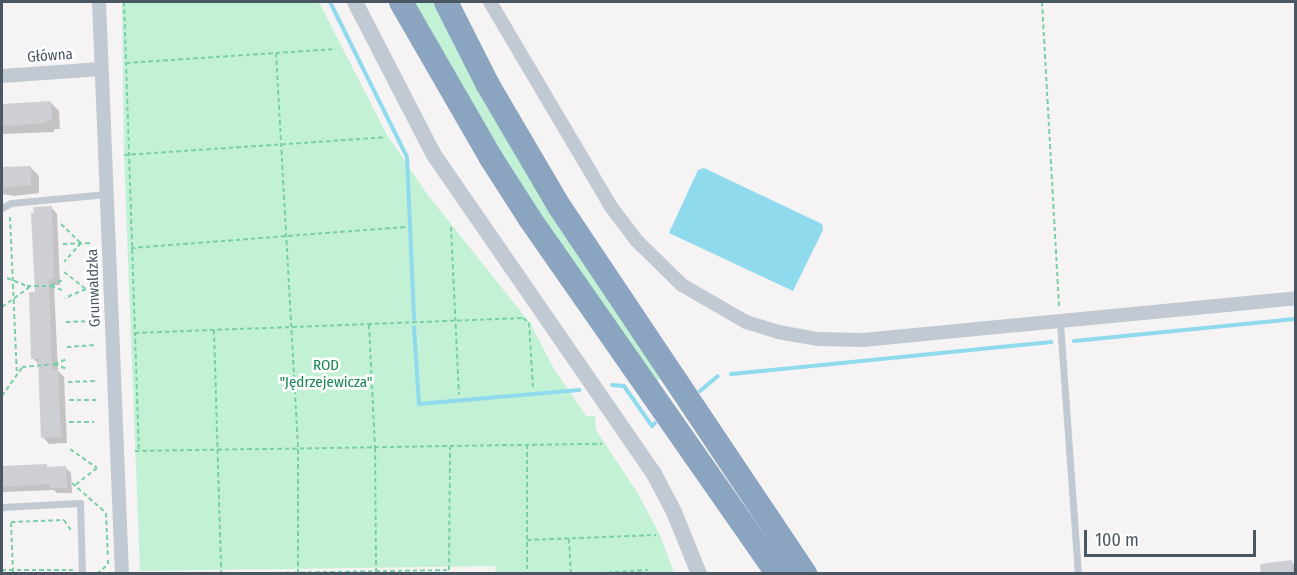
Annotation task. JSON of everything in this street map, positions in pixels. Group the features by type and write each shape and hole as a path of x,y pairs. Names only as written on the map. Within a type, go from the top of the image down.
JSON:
{"highway":[{"path":"401,2 485,148 530,219 778,573"},
{"path":"446,2 488,85 559,206 806,573"}],"street":[{"name":"Grunwaldzka","path":"99,2 122,573"},
{"path":"355,2 435,155 654,474 674,512 699,573"},
{"path":"490,2 618,216 657,262 682,285 722,310 778,332 818,339 862,340 1060,323 1296,298"},
{"name":"Główna","path":"2,76 101,69"}],"lane":[{"path":"2,208 11,203 107,194"},
{"path":"1060,323 1078,573"},
{"path":"2,507 80,503 82,573"}],"path":[{"path":"124,2 137,451 602,444"},
{"path":"1042,2 1060,323"},
{"path":"126,63 336,49"},
{"path":"276,53 298,449 298,570"},
{"path":"124,155 385,137"},
{"path":"10,217 16,375"},
{"path":"61,224 81,243"},
{"path":"131,248 405,227"},
{"path":"451,227 459,395"},
{"path":"64,262 81,243"},
{"path":"63,244 92,243"},
{"path":"64,272 86,289 65,298"},
{"path":"7,278 31,286 51,286 65,291"},
{"path":"51,286 64,279"},
{"path":"2,307 31,286"},
{"path":"135,333 526,318 533,388"},
{"path":"66,322 94,321"},
{"path":"369,324 375,448 376,569"},
{"path":"214,330 220,572 449,570 450,447"},
{"path":"67,347 96,345"},
{"path":"54,364 67,358"},
{"path":"2,396 16,375 27,365 54,364 68,369"},
{"path":"68,382 96,381"},
{"path":"69,400 96,400"},
{"path":"69,422 94,422"},
{"path":"526,445 527,573"},
{"path":"70,449 97,468 74,484 106,513 108,558"},
{"path":"13,572 11,522 64,520 68,530 74,533 74,523"},
{"path":"527,540 656,535"},
{"path":"569,538 571,573"},
{"path":"2,570 13,572 75,570 74,561"},
{"path":"585,573 648,570"}],"green space":[{"name":"ROD \"Jędrzejewicza\"","path":"122,2 319,2 387,135 427,194 530,323 554,369 586,416 595,416 596,430 637,492 660,535 674,573 496,574 495,566 140,571 124,155"},
{"path":"412,2 437,2 661,378 655,382 512,175"}],"water":[{"path":"704,168 822,224 823,230 793,291 669,233 698,170"}],"building":[{"path":"51,101 52,120 46,123 2,126 2,104"},
{"path":"31,166 31,185 4,188 2,186 2,167"},
{"path":"52,206 54,279 49,279 52,370 58,369 61,437 41,438 38,359 31,359 29,292 35,292 31,213 34,213 33,207"},
{"path":"47,464 47,467 66,466 67,488 50,488 49,484 2,487 2,466"},
{"path":"1292,560 1293,573 1261,573 1260,564"}],"waterway":[{"path":"330,2 407,157 414,319"},
{"path":"1074,341 1296,319"},
{"path":"414,327 419,404 579,390"},
{"path":"731,374 1051,342"},
{"path":"700,391 718,376"},
{"path":"612,385 624,386 652,426 655,423"}]}
